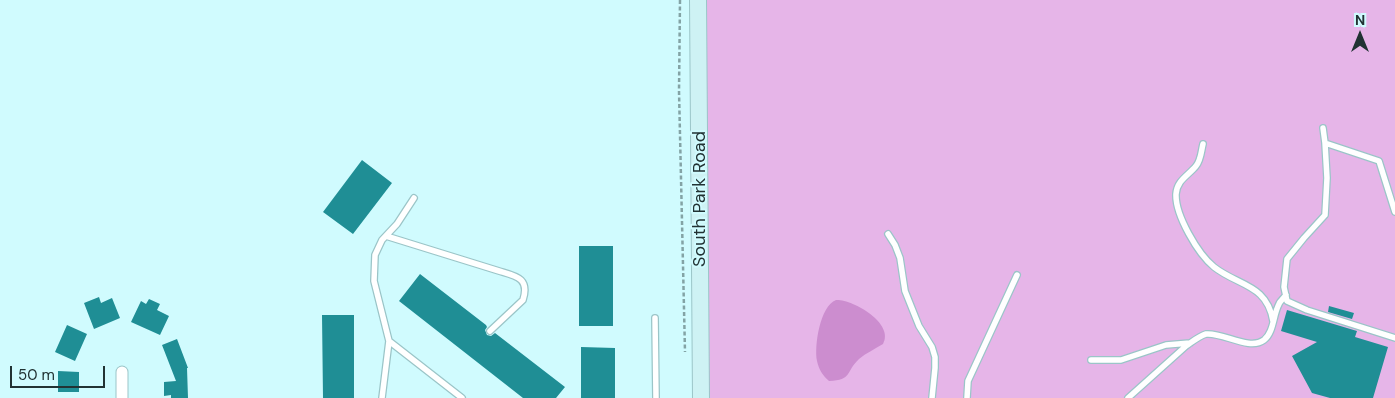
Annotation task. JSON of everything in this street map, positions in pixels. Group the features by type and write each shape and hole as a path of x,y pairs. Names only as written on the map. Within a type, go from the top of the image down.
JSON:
{"street":[{"name":"South Park Road","path":"698,0 701,398"},
{"path":"122,372 122,398"}],"lane":[{"path":"1323,128 1327,178 1324,215 1287,259 1284,288 1287,301 1307,310 1395,338"},
{"path":"1325,143 1379,161 1395,212"},
{"path":"1203,144 1201,157 1196,166 1186,175 1176,193 1180,214 1203,256 1215,267 1259,293 1272,312 1273,321"},
{"path":"382,398 389,341 374,281 375,255 386,236 397,224 414,198"},
{"path":"888,234 900,258 902,281 908,299 919,326 932,347 935,358 932,398"},
{"path":"386,236 507,273 522,280 525,287 523,300 490,331"},
{"path":"968,398 968,381 1017,275"},
{"path":"1128,398 1190,343 1205,334 1216,334 1242,343 1257,343 1264,340 1270,331 1279,303 1286,295"},
{"path":"655,318 656,398"},
{"path":"389,341 462,398"},
{"path":"1091,360 1121,360 1166,345 1190,343"}],"path":[{"path":"680,0 679,91 685,352"}],"shaded area":[{"path":"697,0 1395,0 1395,398 700,398"},
{"path":"836,300 852,304 870,314 883,328 885,336 883,344 859,359 845,377 829,381 819,367 816,346 822,318 830,304"}],"building":[{"path":"362,160 392,183 353,234 323,212"},
{"path":"579,246 613,246 613,326 579,326"},
{"path":"420,274 486,325 487,335 491,336 495,333 565,387 556,398 523,398 399,301"},
{"path":"99,297 101,303 112,298 120,318 94,329 84,303"},
{"path":"149,299 160,304 157,310 169,316 160,335 131,322 141,301 146,304"},
{"path":"1329,306 1354,313 1352,319 1328,312"},
{"path":"1287,310 1357,331 1355,337 1388,347 1373,398 1330,398 1312,393 1292,356 1317,342 1281,331"},
{"path":"322,315 354,315 354,398 323,398"},
{"path":"67,325 87,334 75,361 55,352"},
{"path":"177,339 188,368 188,398 171,398 171,395 164,396 164,382 176,381 162,345"},
{"path":"581,347 615,348 615,398 581,398"},
{"path":"58,371 79,372 79,392 58,392"}]}
